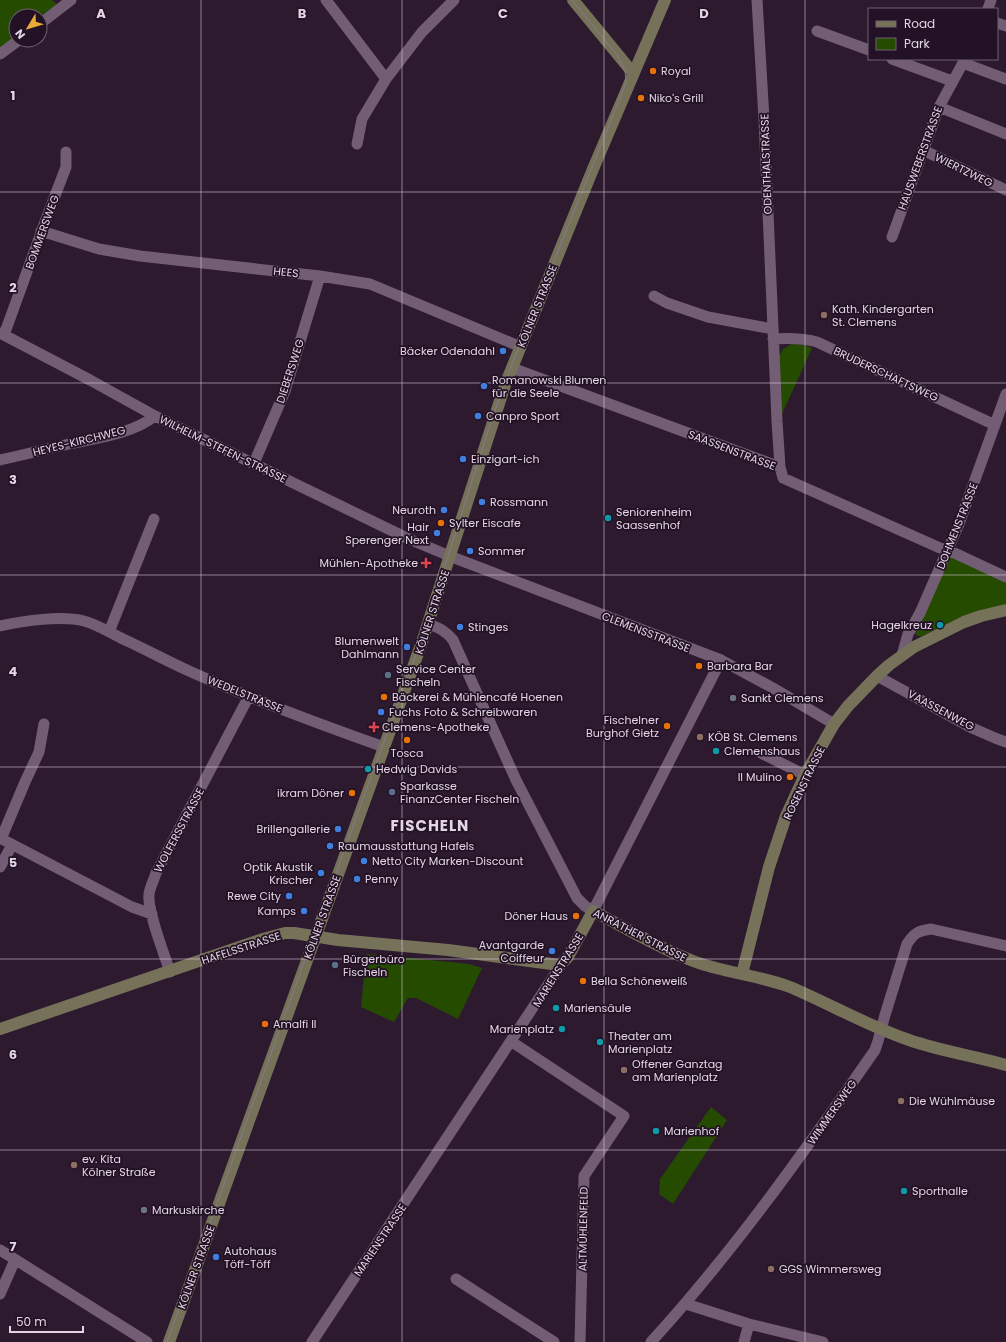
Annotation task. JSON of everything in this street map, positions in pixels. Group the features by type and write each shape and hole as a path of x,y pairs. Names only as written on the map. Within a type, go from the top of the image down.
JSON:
{"main road":[{"path":"573,0 633,73"},
{"name":"KÖLNER STRASSE","path":"169,1342 429,624 489,434 512,368 633,73 665,0"},
{"path":"613,48 621,52 631,53 636,52 645,45"},
{"name":"ROSENSTRASSE","path":"742,974 755,921 786,816 805,775 834,724 848,706 877,676 914,647 964,622 1006,610"},
{"name":"MARIENSTRASSE","path":"563,962 568,956 593,911"},
{"name":"ANRATHER STRASSE","path":"593,911 672,953 719,969 771,981 791,988 881,1030 910,1040 1006,1065"},
{"name":"HAFELSSTRASSE","path":"0,1029 274,936 294,933 315,937 428,947 536,963 558,965 563,962"}],"street":[{"path":"48,18 71,0"},
{"path":"326,0 386,79"},
{"path":"357,144 362,119 386,79 422,32 454,0"},
{"name":"ODENTHALSTRASSE","path":"757,0 780,467"},
{"path":"817,31 868,50"},
{"path":"0,54 8,48"},
{"path":"895,60 952,81"},
{"path":"964,61 1006,79"},
{"name":"HAUSWEBERSTRASSE","path":"892,237 938,107 964,61"},
{"path":"938,107 1006,134"},
{"name":"WIERTZWEG","path":"923,150 1006,190"},
{"name":"BOMMERSWEG","path":"2,334 66,167 66,152"},
{"name":"HEES","path":"41,232 99,249 127,254 320,276 370,284 521,347"},
{"name":"DIEBERSWEG","path":"254,463 285,391 320,276"},
{"path":"654,296 667,303 708,317 773,334"},
{"name":"WILHELM-STEFEN-STRASSE","path":"2,334 155,416 409,538 450,556"},
{"name":"BRUDERSCHAFTSWEG","path":"773,334 817,342 995,425"},
{"name":"SAASSENSTRASSE","path":"512,368 780,467 783,478 1006,577"},
{"name":"DOHMENSTRASSE","path":"902,655 908,634 920,613 948,550 1006,394"},
{"name":"HEYES-KIRCHWEG","path":"0,460 103,437 146,423 155,416"},
{"path":"109,632 154,519"},
{"name":"CLEMENSSTRASSE","path":"450,556 721,660 773,688 834,724"},
{"name":"WEDELSTRASSE","path":"0,626 23,622 63,619 84,621 188,670 249,696 384,747"},
{"name":"ANRATHER STRASSE","path":"429,624 442,629 448,633 453,640 516,780 577,898 584,906 593,911"},
{"name":"MARIENSTRASSE","path":"593,911 721,660"},
{"name":"VAASSENWEG","path":"877,676 970,726 1006,742"},
{"name":"WOLFERSSTRASSE","path":"170,972 152,914 149,894 156,873 249,696"},
{"path":"44,724 39,752 1,839 132,907 152,914"},
{"path":"761,753 805,775"},
{"path":"0,867 12,845"},
{"name":"WIMMERSWEG","path":"651,1342 686,1304 748,1226 812,1141 874,1050 906,944 913,935 921,931 931,930 1006,946"},
{"name":"MARIENSTRASSE","path":"314,1340 512,1042 563,962"},
{"name":"ALTMÜHLENFELD","path":"512,1042 624,1116 584,1176 580,1342"},
{"path":"0,1250 147,1342"},
{"path":"0,1294 15,1260"},
{"path":"456,1279 554,1342"},
{"path":"686,1304 749,1324 823,1342"},
{"path":"744,1342 749,1324"}],"green space":[{"path":"0,0 52,0 57,4 48,11 48,8 8,8 8,42 0,48"},
{"path":"792,344 804,345 812,348 782,414 779,414 777,360 783,349"},
{"path":"951,556 1006,581 1006,606 964,619 922,636 918,636 916,635 915,631"},
{"path":"366,954 469,964 482,968 458,1019 416,998 408,998 394,1022 361,1007"},
{"path":"711,1107 727,1120 673,1204 659,1194 660,1179"}],"tram line":[{"path":"167,1342 419,647 504,384 624,88 626,80 625,71 617,55 572,0"}],"place":[{"name":"Royal","path":"653,71"},
{"name":"Niko's Grill","path":"641,98"},
{"name":"Kath. Kindergarten St. Clemens","path":"824,315"},
{"name":"Bäcker Odendahl","path":"503,351"},
{"name":"Romanowski Blumen für die Seele","path":"484,386"},
{"name":"Canpro Sport","path":"478,416"},
{"name":"Einzigart-ich","path":"463,459"},
{"name":"Rossmann","path":"482,502"},
{"name":"Neuroth","path":"444,510"},
{"name":"Seniorenheim Saassenhof","path":"608,518"},
{"name":"Sylter Eiscafe","path":"441,523"},
{"name":"Hair Sperenger Next","path":"437,533"},
{"name":"Sommer","path":"470,551"},
{"name":"Mühlen-Apotheke","path":"426,563"},
{"name":"Hagelkreuz","path":"940,625"},
{"name":"Stinges","path":"460,627"},
{"name":"Blumenwelt Dahlmann","path":"407,647"},
{"name":"Barbara Bar","path":"699,666"},
{"name":"Service Center Fischeln","path":"388,675"},
{"name":"Bäckerei & Mühlencafé Hoenen","path":"384,697"},
{"name":"Sankt Clemens","path":"733,698"},
{"name":"Fuchs Foto & Schreibwaren","path":"381,712"},
{"name":"Fischelner Burghof Gietz","path":"667,726"},
{"name":"Clemens-Apotheke","path":"374,727"},
{"name":"KÖB St. Clemens","path":"700,737"},
{"name":"Tosca","path":"407,740"},
{"name":"Clemenshaus","path":"716,751"},
{"name":"Hedwig Davids","path":"368,769"},
{"name":"Il Mulino","path":"790,777"},
{"name":"Sparkasse FinanzCenter Fischeln","path":"392,792"},
{"name":"ikram Döner","path":"352,793"},
{"name":"Brillengallerie","path":"338,829"},
{"name":"Raumausstattung Hafels","path":"330,846"},
{"name":"Netto City Marken-Discount","path":"364,861"},
{"name":"Optik Akustik Krischer","path":"321,873"},
{"name":"Penny","path":"357,879"},
{"name":"Rewe City","path":"289,896"},
{"name":"Kamps","path":"304,911"},
{"name":"Döner Haus","path":"576,916"},
{"name":"Avantgarde Coiffeur","path":"552,951"},
{"name":"Bürgerbüro Fischeln","path":"335,965"},
{"name":"Bella Schöneweiß","path":"583,981"},
{"name":"Mariensäule","path":"556,1008"},
{"name":"Amalfi II","path":"265,1024"},
{"name":"Marienplatz","path":"562,1029"},
{"name":"Theater am Marienplatz","path":"600,1042"},
{"name":"Offener Ganztag am Marienplatz","path":"624,1070"},
{"name":"Die Wühlmäuse","path":"901,1101"},
{"name":"Marienhof","path":"656,1131"},
{"name":"ev. Kita Kölner Straße","path":"74,1165"},
{"name":"Sporthalle","path":"904,1191"},
{"name":"Markuskirche","path":"144,1210"},
{"name":"Autohaus Töff-Töff","path":"216,1257"},
{"name":"GGS Wimmersweg","path":"771,1269"}],"district":[{"name":"FISCHELN","path":"430,826"}]}
